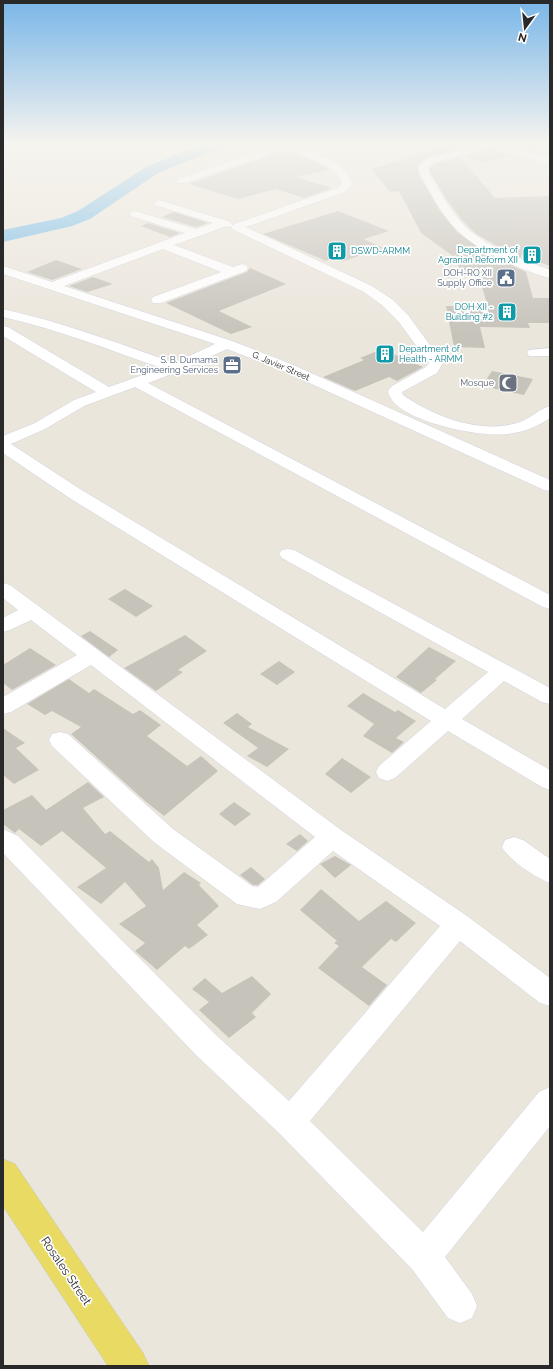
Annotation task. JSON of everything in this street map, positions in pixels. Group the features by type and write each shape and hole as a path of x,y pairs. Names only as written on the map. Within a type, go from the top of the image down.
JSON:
{"main road":[{"name":"Rosales Street","path":"3,1176 130,1366"}],"street":[{"path":"168,206 236,227 368,289 388,303 403,318 436,363 432,370 397,388 395,391 396,397 418,412 473,430 502,429 522,426 550,411"},
{"path":"236,227 296,206"},
{"path":"446,206 462,230 474,238 509,258 550,274"},
{"path":"135,214 196,233"},
{"path":"52,286 224,223"},
{"path":"156,300 237,269 162,245"},
{"name":"G. Javier Street","path":"3,270 227,344 286,367 550,486"},
{"path":"3,313 26,318 175,368"},
{"path":"3,330 108,393"},
{"path":"3,442 40,426 79,403 175,368 227,344"},
{"path":"534,353 550,352"},
{"path":"138,382 550,603"},
{"path":"3,446 74,493 550,781"},
{"path":"288,554 503,670 550,698"},
{"path":"3,589 332,837 458,924 550,994"},
{"path":"3,626 32,611"},
{"path":"3,707 91,656"},
{"path":"387,772 503,670"},
{"path":"60,740 164,836 246,896 260,898 267,895 332,837"},
{"path":"3,840 9,843 206,1045 290,1122 424,1257 460,1306"},
{"path":"514,847 550,873"},
{"path":"290,1122 458,924"},
{"path":"424,1257 550,1102"}],"building":[{"path":"407,206 437,206 457,232 488,254 526,272 533,298 550,298 550,323 528,323 530,328 480,327 485,348 454,347 446,306 488,307 477,270 459,270 456,255 453,256 421,233"},
{"path":"451,206 550,206 550,266 521,255 522,258 495,245 475,233 461,219"},
{"path":"338,211 389,231 364,239 383,248 344,261 334,257 326,261 263,234"},
{"path":"174,212 208,223 196,227 162,217"},
{"path":"148,223 180,233 170,237 141,226"},
{"path":"56,260 82,269 52,280 27,272"},
{"path":"250,268 286,284 219,311 252,327 231,334 166,303 247,272"},
{"path":"93,277 113,284 87,292 69,286"},
{"path":"382,349 423,367 397,381 389,377 355,391 323,377 364,360 360,358"},
{"name":"Mosque","path":"492,371 533,379 524,395 482,386"},
{"path":"125,589 153,606 136,617 108,599"},
{"path":"90,631 118,650 109,657 81,636"},
{"path":"185,635 207,651 178,670 183,672 156,691 124,668"},
{"path":"429,647 456,661 435,679 437,680 421,693 396,677"},
{"path":"30,648 56,665 12,690 3,683 3,665"},
{"path":"279,661 295,672 277,685 260,674"},
{"path":"69,679 89,693 94,689 133,714 140,710 161,725 147,736 187,766 201,756 218,771 164,816 145,801 71,734 81,727 52,711 45,715 27,704"},
{"path":"363,693 395,712 398,710 416,721 396,738 404,742 392,753 363,736 374,724 347,706"},
{"path":"237,713 252,724 248,727 289,749 267,767 247,756 258,748 223,723"},
{"path":"3,728 25,743 16,748 39,770 14,784 3,775"},
{"path":"342,758 371,777 351,793 325,774"},
{"path":"88,782 104,797 83,808 105,834 110,831 149,862 152,859 159,868 163,890 184,872 201,883 199,885 219,906 197,925 208,935 189,949 185,946 157,970 135,951 145,943 119,924 146,906 125,882 101,904 77,887 106,868 62,831 41,846 19,829 15,833 3,824 3,810 32,795 46,810"},
{"path":"234,802 251,814 235,826 219,814"},
{"path":"300,834 308,841 297,851 286,844"},
{"path":"335,856 351,865 335,878 320,864"},
{"path":"251,867 265,879 258,885 253,885 240,875"},
{"path":"321,889 359,921 386,901 416,923 396,942 391,939 362,967 387,985 369,1006 318,968 339,946 334,943 337,941 300,910"},
{"path":"252,976 271,994 252,1013 256,1017 229,1038 199,1010 209,1002 192,989 205,978 222,993"}],"waterway":[{"path":"3,236 66,222 84,215 98,206"}],"place":[{"name":"DSWD-ARMM","path":"337,251"},
{"name":"Department of Agrarian Reform XII","path":"532,255"},
{"name":"DOH-RO XII Supply Office","path":"506,278"},
{"name":"DOH XII - Building #2","path":"507,312"},
{"name":"Department of Health - ARMM","path":"385,354"},
{"name":"S. B. Dumama Engineering Services","path":"232,365"},
{"name":"Mosque","path":"508,383"}]}
